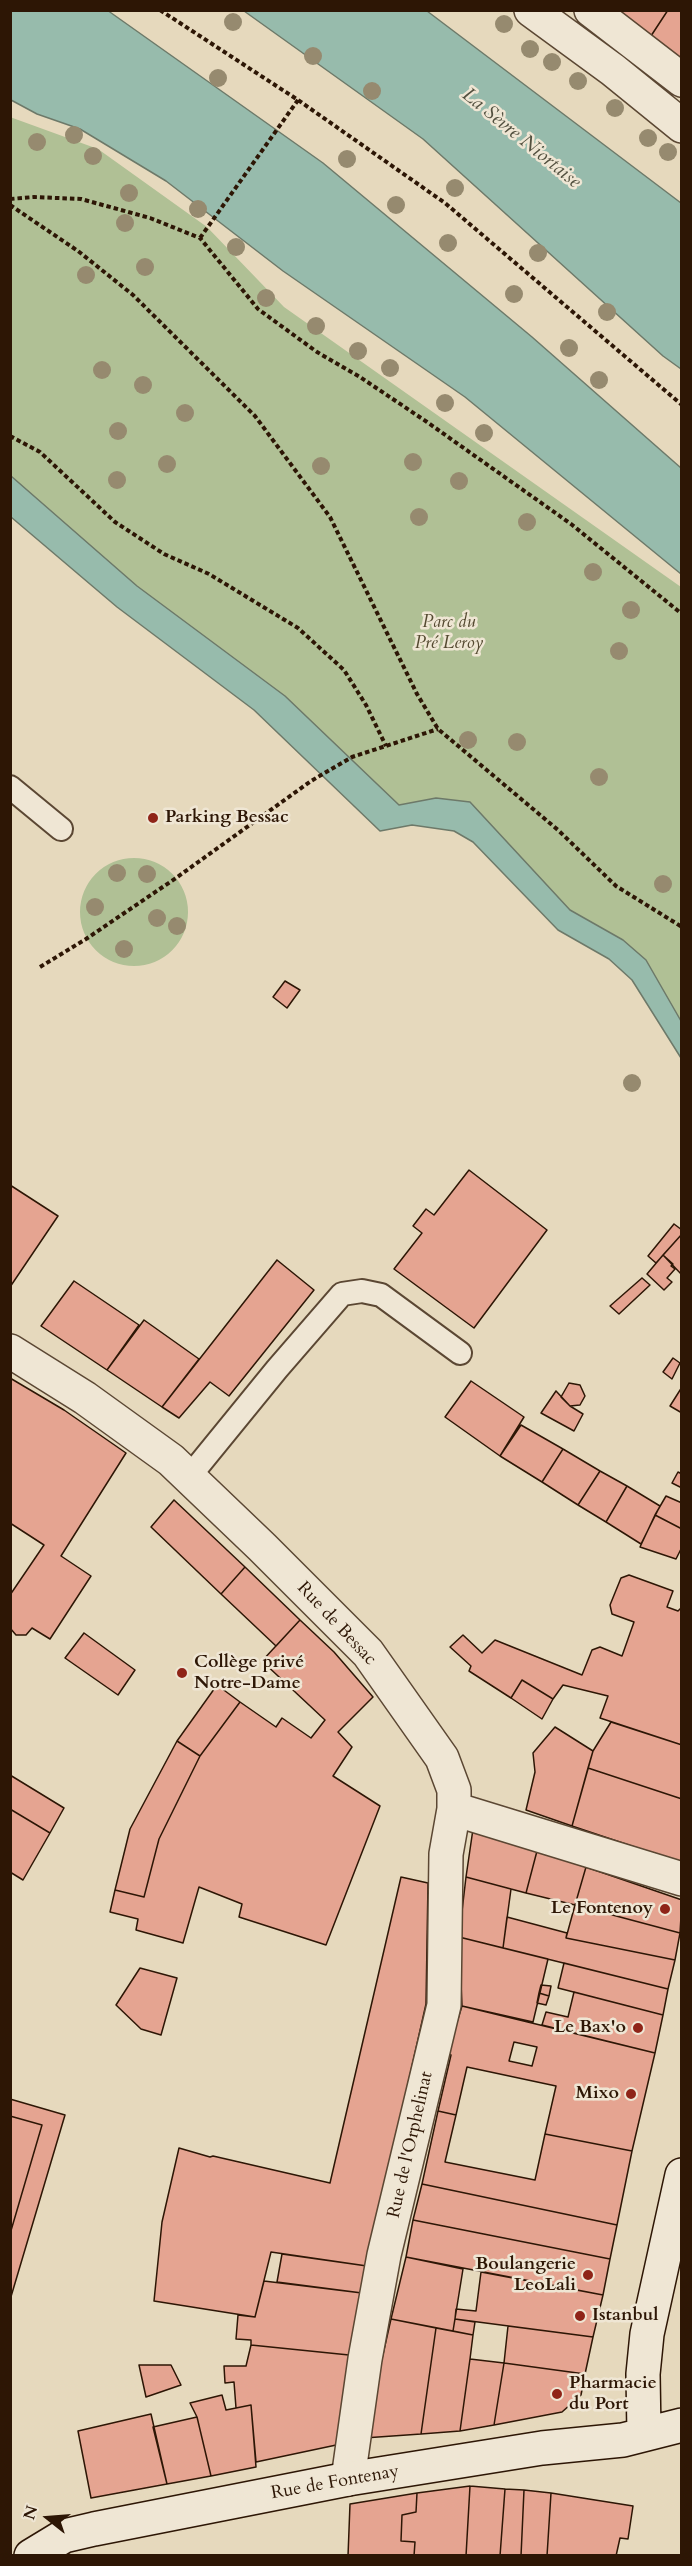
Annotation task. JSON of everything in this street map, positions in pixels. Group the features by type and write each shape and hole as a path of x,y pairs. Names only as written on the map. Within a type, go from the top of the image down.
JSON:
{"street":[{"path":"531,10 612,70 681,126"},
{"path":"591,10 681,80"},
{"name":"Rue de Bessac","path":"10,1351 95,1405 171,1460 368,1653 442,1758 454,1790 454,1809"},
{"path":"454,1809 681,1879"},
{"name":"Rue de l'Orphelinat","path":"348,2479 365,2359 384,2255 444,2005 446,1854 454,1809"},
{"path":"644,2434 643,2374 647,2334 681,2175"},
{"name":"Rue de Fontenay","path":"31,2556 64,2536 94,2529 348,2479 456,2464 542,2448 623,2440 681,2425"}],"lane":[{"path":"10,787 61,829"},
{"path":"189,1477 342,1294 362,1291 381,1295 460,1353"}],"path":[{"path":"160,10 298,100 445,203 681,405"},
{"path":"201,237 298,100"},
{"path":"10,199 34,197 81,199 150,218 201,237 258,309 317,352 360,377 427,422 571,524 681,614"},
{"path":"10,205 78,251 134,295 255,416 330,517 417,694 438,729 558,830 616,886 681,927"},
{"path":"10,436 40,452 115,522 164,554 208,574 298,628 344,670 366,705 386,746"},
{"path":"39,967 86,939 177,878 311,781 352,757 438,729"}],"green space":[{"name":"Parc du Pré Leroy","path":"10,117 98,149 207,227 284,307 681,587 681,1030 653,988 578,933 463,807 391,813 11,487"},
{"path":"134,858 155,862 172,874 184,891 188,912 184,933 172,950 155,962 134,966 113,962 96,950 84,933 80,912 84,891 96,874 113,862"}],"water":[{"path":"107,10 323,163 532,337 681,468 681,574 465,397 283,271 166,181 80,129 37,114 11,100 11,11"},
{"name":"La Sèvre Niortaise","path":"244,11 427,11 681,203 681,369 663,356 423,139"},
{"path":"11,476 137,586 285,696 399,805 436,798 470,802 570,910 623,940 646,960 681,1021 681,1058 632,980 609,959 558,930 473,842 454,831 412,825 380,831 254,710 117,607 11,517"}],"building":[{"path":"610,10 668,10 649,39"},
{"path":"668,10 682,10 682,69 647,42"},
{"path":"285,981 300,990 287,1008 273,997"},
{"path":"469,1170 547,1230 474,1328 394,1269 422,1233 413,1226 426,1209 434,1215"},
{"path":"10,1185 58,1216 10,1287"},
{"path":"674,1224 682,1230 682,1234 656,1263 648,1256"},
{"path":"682,1234 682,1275 663,1255"},
{"path":"663,1255 675,1269 667,1278 672,1282 664,1290 647,1274"},
{"path":"277,1260 314,1290 229,1396 210,1382 179,1418 162,1407"},
{"path":"642,1278 650,1285 619,1314 610,1306"},
{"path":"74,1281 139,1325 107,1370 41,1326"},
{"path":"144,1320 199,1359 162,1407 107,1370"},
{"path":"673,1358 680,1363 672,1379 663,1372"},
{"path":"10,1378 64,1410 126,1453 61,1556 91,1576 50,1639 32,1628 26,1635 16,1635 10,1628 10,1595 44,1545 10,1523"},
{"path":"471,1381 524,1417 500,1456 445,1417"},
{"path":"569,1383 580,1385 585,1396 580,1405 570,1406 561,1397"},
{"path":"682,1387 682,1413 670,1406"},
{"path":"556,1391 570,1406 583,1414 574,1431 541,1413"},
{"path":"521,1425 563,1449 542,1482 500,1456"},
{"path":"563,1449 600,1471 578,1505 542,1482"},
{"path":"600,1471 627,1486 606,1522 578,1505"},
{"path":"678,1472 682,1474 682,1488 672,1483"},
{"path":"627,1486 660,1506 641,1544 606,1522"},
{"path":"666,1496 682,1503 682,1529 655,1515"},
{"path":"174,1500 245,1567 221,1594 151,1527"},
{"path":"655,1515 682,1529 682,1547 676,1559 640,1547"},
{"path":"245,1567 300,1620 276,1646 221,1594"},
{"path":"629,1575 673,1591 667,1607 678,1611 682,1607 682,1745 600,1718 608,1696 563,1685 553,1699 522,1680 511,1698 469,1671 471,1666 450,1647 463,1635 482,1653 495,1640 582,1675 592,1650 600,1647 622,1656 634,1622 612,1614 610,1605 621,1578"},
{"path":"300,1620 334,1652 373,1697 338,1732 352,1747 333,1776 380,1806 326,1945 239,1917 242,1904 199,1887 183,1943 136,1930 138,1919 110,1912 115,1890 144,1897 159,1839 200,1756 240,1702 276,1727 282,1718 311,1738 325,1720 262,1661"},
{"path":"84,1633 135,1670 118,1695 65,1658"},
{"path":"522,1680 553,1699 542,1719 511,1698"},
{"path":"217,1685 240,1702 200,1756 177,1741"},
{"path":"611,1722 682,1745 682,1799 588,1768 593,1751"},
{"path":"555,1727 593,1751 572,1826 526,1810 535,1772 533,1753"},
{"path":"177,1741 200,1756 159,1839 144,1897 115,1890 130,1829"},
{"path":"588,1768 682,1799 682,1863 572,1826"},
{"path":"10,1775 64,1808 50,1833 10,1809"},
{"path":"10,1809 50,1833 23,1880 10,1872"},
{"path":"473,1829 537,1851 526,1893 466,1877"},
{"path":"537,1851 586,1867 575,1905 526,1893"},
{"path":"586,1867 682,1900 680,1933 575,1905"},
{"path":"401,1877 428,1883 426,2004 367,2266 271,2252 255,2317 154,2301 162,2222 179,2148 330,2183"},
{"path":"466,1877 511,1889 503,1948 459,1937"},
{"path":"575,1905 680,1933 675,1960 566,1938"},
{"path":"507,1917 567,1933 566,1938 675,1960 668,1989 503,1948"},
{"path":"459,1937 548,1959 533,2022 462,2006"},
{"path":"564,1963 668,1989 663,2015 558,1988"},
{"path":"140,1968 177,1978 161,2035 141,2029 116,2005"},
{"path":"541,1985 551,1986 549,1996 539,1993"},
{"path":"574,1992 663,2015 655,2053 542,2025 546,2012 568,2017"},
{"path":"539,1993 549,1996 546,2005 537,2003"},
{"path":"462,2006 655,2053 632,2151 545,2134 556,2086 467,2067 456,2115 438,2111 451,2055 447,2054","holes":["514,2042 537,2047 532,2066 509,2061"]},
{"path":"10,2099 65,2115 10,2300 10,2234 42,2125 10,2116"},
{"path":"438,2111 456,2115 445,2162 535,2180 545,2134 632,2151 617,2225 422,2184"},
{"path":"10,2116 42,2125 10,2234"},
{"path":"422,2184 617,2225 610,2259 413,2220"},
{"path":"413,2220 610,2259 603,2295 406,2257"},
{"path":"282,2254 367,2266 362,2293 277,2282"},
{"path":"406,2257 463,2269 453,2331 391,2319"},
{"path":"481,2272 603,2295 593,2337 455,2319 456,2309 476,2311"},
{"path":"264,2281 362,2293 349,2355 251,2345 251,2340 236,2339 238,2315 255,2317"},
{"path":"391,2319 436,2328 421,2434 364,2438"},
{"path":"455,2319 475,2322 473,2335 453,2331"},
{"path":"508,2326 593,2337 585,2374 504,2363"},
{"path":"436,2328 473,2335 460,2431 421,2434"},
{"path":"251,2345 349,2355 341,2444 256,2462 251,2405 236,2408 234,2382 225,2383 224,2366 246,2366"},
{"path":"470,2359 504,2363 494,2425 460,2431"},
{"path":"504,2363 585,2374 581,2395 562,2412 494,2425"},
{"path":"139,2365 171,2365 181,2385 146,2397"},
{"path":"222,2395 226,2410 251,2405 256,2467 211,2476 197,2417 190,2403"},
{"path":"151,2414 167,2484 91,2498 78,2431"},
{"path":"197,2417 211,2476 167,2484 153,2427"},
{"path":"470,2486 466,2556 414,2556 415,2542 401,2541 402,2515 416,2512 417,2493"},
{"path":"470,2486 505,2489 500,2556 466,2556"},
{"path":"505,2489 524,2490 521,2556 500,2556"},
{"path":"524,2490 551,2493 547,2556 521,2556"},
{"path":"417,2493 416,2512 402,2515 401,2541 415,2542 414,2556 348,2556 350,2504"},
{"path":"551,2493 633,2506 628,2539 620,2538 616,2556 547,2556"}],"place":[{"name":"Parking Bessac","path":"153,818"},
{"name":"Collège privé Notre-Dame","path":"182,1673"},
{"name":"Le Fontenoy","path":"665,1909"},
{"name":"Le Bax'o","path":"638,2028"},
{"name":"Mixo","path":"631,2094"},
{"name":"Boulangerie LeoLali","path":"588,2275"},
{"name":"Istanbul","path":"580,2316"},
{"name":"Pharmacie du Port","path":"557,2394"}]}
